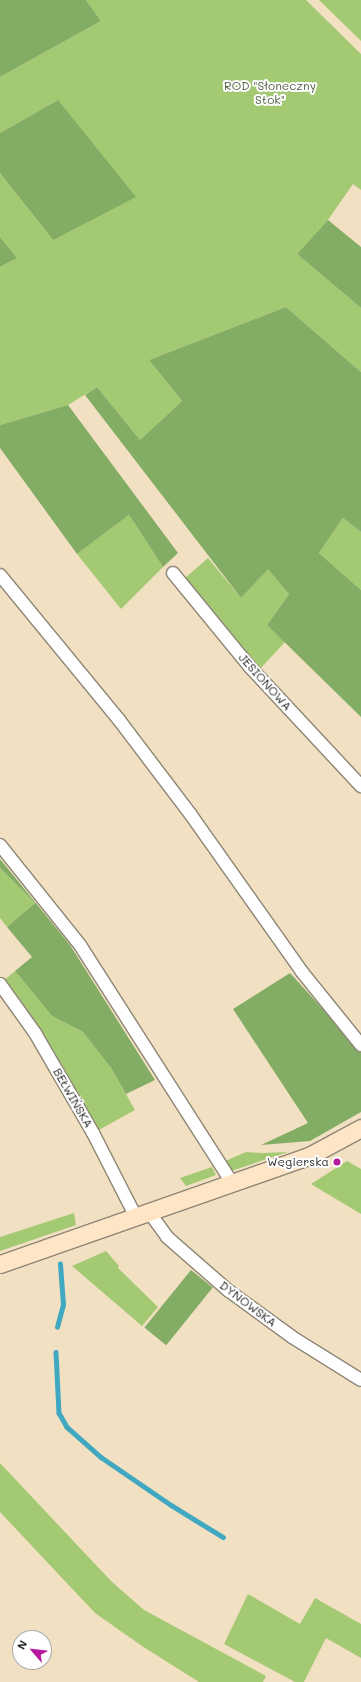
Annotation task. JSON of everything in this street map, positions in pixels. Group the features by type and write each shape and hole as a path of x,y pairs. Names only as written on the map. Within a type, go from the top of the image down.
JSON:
{"main road":[{"path":"0,1264 143,1215 318,1152 361,1128"}],"street":[{"name":"JESIONOWA","path":"173,573 250,667 361,786"},
{"path":"0,575 119,720 191,815 302,972 361,1045"},
{"path":"0,845 80,945 232,1183"},
{"name":"BEŁWIŃSKA","path":"0,984 50,1060 126,1193 143,1215"},
{"name":"DYNOWSKA","path":"143,1215 229,1290 292,1337 361,1380"}],"green space":[{"path":"0,0 86,0 101,21 0,77"},
{"name":"ROD \"Słoneczny Stok\"","path":"86,0 306,0 361,54 361,190 353,184 328,220 297,254 361,308 361,372 286,307 149,360 182,401 140,440 97,387 68,405 0,425 0,267 17,258 0,237 0,173 53,240 58,100 0,133 0,77 101,21"},
{"path":"319,0 361,0 361,41"},
{"path":"58,100 136,197 53,240 0,173 0,133"},
{"path":"328,220 361,247 361,308 297,254"},
{"path":"0,237 17,258 0,267"},
{"path":"286,307 361,372 361,532 343,518 319,553 361,590 361,717 267,625 289,594 268,569 241,598 85,395 97,387 140,440 182,401 149,360"},
{"path":"68,405 178,553 163,567 129,515 77,554 0,448 0,425"},
{"path":"129,515 163,567 121,609 77,554"},
{"path":"343,518 361,532 361,590 319,553"},
{"path":"208,558 241,598 268,568 289,594 267,625 285,642 259,670 184,579"},
{"path":"0,859 70,945 155,1080 126,1094 111,1068 83,1032 52,1016 15,971 32,957 7,927 35,903 0,868"},
{"path":"0,868 35,903 7,927 0,918"},
{"path":"15,971 52,1016 83,1032 111,1068 135,1110 97,1131 3,981"},
{"path":"290,973 361,1051 361,1112 310,1141 261,1145 308,1123 233,1009"},
{"path":"246,1152 288,1152 228,1172 223,1162"},
{"path":"347,1161 361,1169 361,1214 311,1184"},
{"path":"212,1167 216,1175 186,1186 180,1178"},
{"path":"74,1213 76,1225 0,1251 0,1237"},
{"path":"106,1251 119,1266 118,1268 158,1307 142,1326 72,1266"},
{"path":"191,1270 213,1288 166,1345 144,1328"},
{"path":"0,1463 111,1581 144,1610 266,1676 263,1682 199,1682 142,1646 95,1613 0,1512"},
{"path":"248,1594 300,1624 315,1598 361,1624 361,1658 326,1638 304,1682 295,1682 224,1644"}],"waterway":[{"path":"57,1327 63,1305 60,1264"},
{"path":"56,1352 59,1413 67,1427 101,1457 171,1505 223,1537"}],"place":[{"name":"Węgierska","path":"337,1162"}]}
